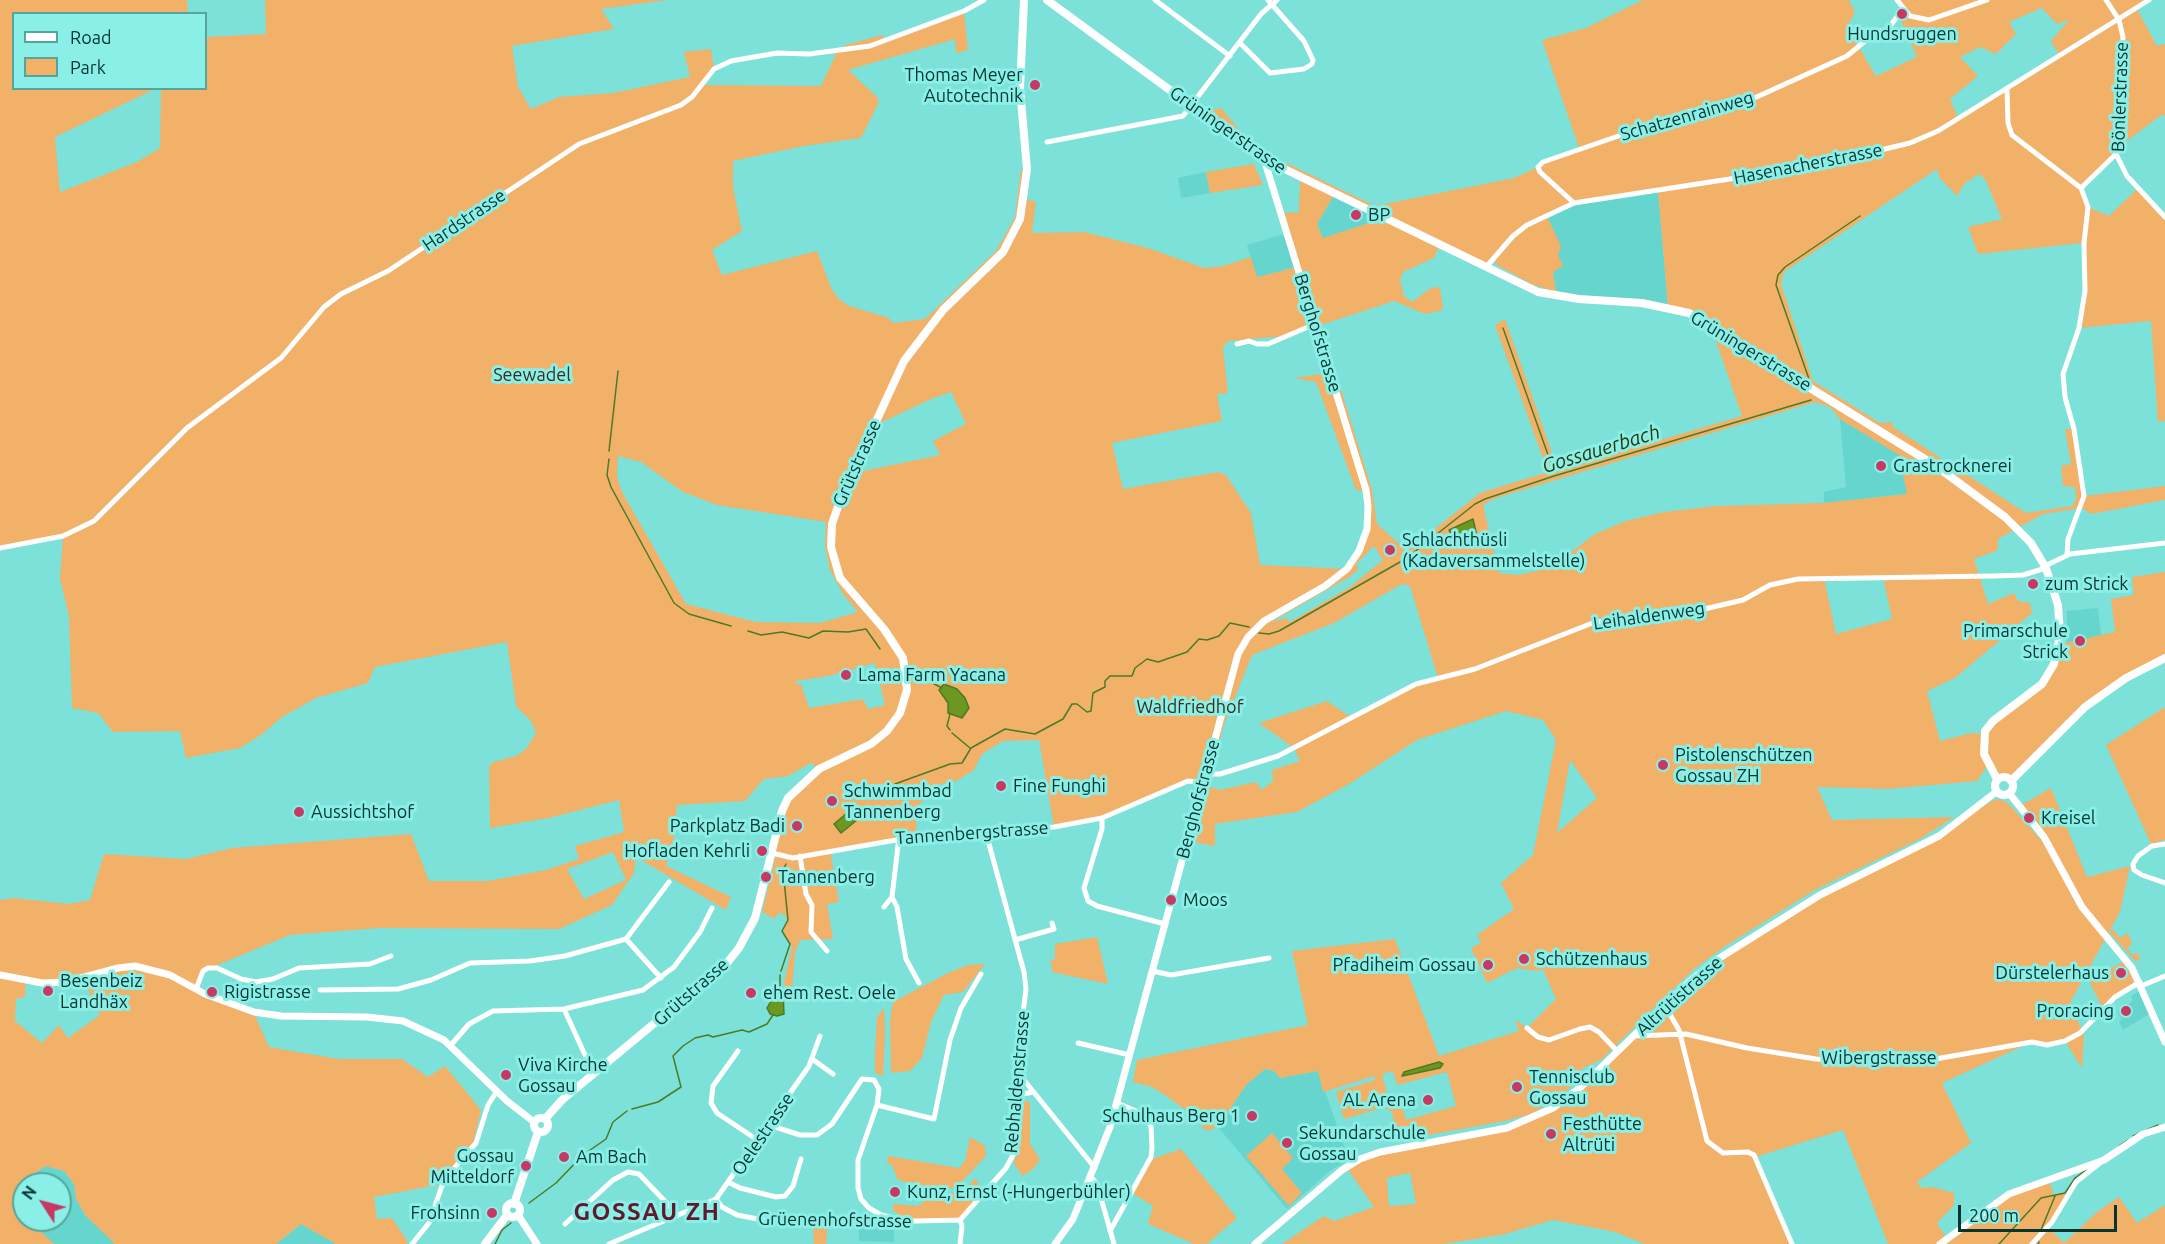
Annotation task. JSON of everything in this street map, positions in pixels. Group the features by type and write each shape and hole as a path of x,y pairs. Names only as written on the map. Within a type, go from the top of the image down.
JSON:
{"main road":[{"name":"Grütstrasse","path":"545,1119 562,1100 727,963 739,948 755,918 782,811 796,788 819,769 858,751 887,731 904,702 908,678 903,657 884,629 840,578 831,547 832,524 842,495 904,361 943,310 1003,252 1020,219 1027,169 1020,89 1024,0"},
{"name":"Grüningerstrasse","path":"1047,0 1264,159 1538,292 1557,297 1668,307 1710,324 1964,485 2022,532 2045,567 2058,605 2058,653 2052,670 2042,684 1993,721 1985,731 1984,754 1997,779"},
{"path":"2011,781 2085,707 2126,678 2165,658"},
{"path":"2002,777 2011,781 2013,787 2009,793 2002,795 1996,792 1997,779 2002,777"},
{"path":"539,1118 545,1119 548,1126 546,1130 538,1132 534,1128 534,1122 539,1118"},
{"path":"514,1204 538,1132"},
{"path":"485,1244 507,1215 507,1206 514,1204"},
{"path":"507,1215 512,1218 518,1215 519,1208 514,1204"}],"street":[{"name":"Hardstrasse","path":"0,548 63,536 94,521 187,428 281,358 324,307 341,294 388,271 579,144 681,105 692,97 714,69 731,61 777,53 809,54 870,46 953,15 984,0"},
{"path":"1155,0 1164,2 1230,56"},
{"path":"1898,0 1902,10 1914,18 1929,20 1987,0"},
{"name":"Bönlerstrasse","path":"2106,0 2120,20 2123,46 2116,154 2127,176 2165,217"},
{"name":"Hasenacherstrasse","path":"1487,266 1513,236 1527,225 1545,214 1574,203 1849,160 1910,142 1938,130 2120,20 2149,0"},
{"path":"1047,142 1178,117 1192,107 1240,42 1272,1 1304,41 1312,60 1310,67 1270,73 1240,42"},
{"name":"Schatzenrainweg","path":"1574,203 1540,172 1538,167 1543,162 1691,111 1725,107 1750,100 1847,56 1876,32 1888,29 1902,10"},
{"path":"2007,89 2008,123 2012,135 2081,188 2088,207 2084,243 2086,283 2079,328 2065,364 2063,385 2074,429 2084,498 2069,536 2067,555"},
{"path":"2081,188 2116,154"},
{"name":"Berghofstrasse","path":"1055,1244 1073,1219 1095,1168 1117,1103 1232,669 1243,646 1264,621 1325,586 1347,569 1359,551 1367,529 1366,490 1264,159"},
{"path":"1237,344 1249,341 1268,344 1315,324"},
{"name":"Leihaldenweg","path":"1205,774 1220,774 1278,756 1416,684 1475,669 1595,622 1670,617 1743,600 1770,585 1798,579 2029,574 2067,555 2165,543"},
{"name":"Tannenbergstrasse","path":"772,853 800,856 936,832 986,833 1054,827 1102,818 1188,782 1203,783"},
{"name":"Altrütistrasse","path":"1255,1244 1351,1164 1380,1152 1476,1136 1527,1121 1554,1108 1575,1092 1704,969 1820,895 1939,836 1996,792"},
{"path":"2009,793 2044,837 2082,907 2124,957 2140,984 2165,1042"},
{"path":"1102,818 1102,829 1084,888 1088,901 1097,906 1165,924"},
{"name":"Rebhaldenstrasse","path":"960,1220 1012,1158 1015,1069 1026,989 986,833"},
{"path":"884,907 892,897 899,837"},
{"path":"2165,844 2152,846 2138,855 2133,864 2134,870 2142,875 2165,884"},
{"path":"800,856 806,894 812,905 811,932 827,951"},
{"path":"320,990 398,989 431,980 470,963 530,961 565,956 626,939 669,882"},
{"path":"892,897 897,907 906,959 919,982"},
{"path":"451,1046 468,1024 493,1011 564,1009 643,990 674,967 700,932 712,908"},
{"path":"1015,940 1053,929 1052,923"},
{"path":"626,939 661,978"},
{"path":"196,988 203,972 208,968 217,968 241,979 256,982 273,979 299,968 370,964 391,956"},
{"path":"1152,971 1171,975 1269,958"},
{"path":"0,975 42,983 66,982 118,968 135,966 170,975 254,1012 281,1016 367,1017 403,1021 431,1032 451,1046 497,1091 534,1122"},
{"path":"877,1105 934,1119 950,1040 961,1008 981,974"},
{"name":"Wibergstrasse","path":"1634,1036 1680,1034 1795,1057 1930,1060 2032,1042 2047,1045 2065,1041 2086,1028 2115,997 2140,984 2165,976"},
{"path":"1665,1006 1680,1034 1707,1141 1723,1153 1746,1152 1754,1155 1792,1244"},
{"path":"564,1009 585,1056"},
{"path":"1527,1028 1538,1037 1549,1041 1580,1029 1590,1028 1599,1032 1618,1052"},
{"name":"Oelestrasse","path":"609,1244 716,1199 730,1183 770,1125 812,1059 820,1036"},
{"path":"1078,1043 1130,1055"},
{"path":"738,1051 713,1086 711,1103 717,1113 759,1141"},
{"path":"812,1059 833,1074"},
{"path":"1015,1069 1095,1168"},
{"path":"770,1125 800,1136 817,1135 832,1124 862,1079 870,1078 878,1083 877,1105 858,1160 858,1188 861,1199 869,1208 881,1215 912,1222"},
{"path":"412,1244 427,1227 444,1180 474,1146 488,1105 497,1091"},
{"path":"1013,1096 1033,1092"},
{"path":"1110,1232 1150,1157 1152,1148 1151,1126 1141,1113 1117,1103"},
{"path":"2032,1244 2052,1222 2078,1179 2146,1132 2165,1126"},
{"path":"730,1183 740,1188 776,1197 785,1196 793,1186 801,1159"},
{"path":"1940,1244 2009,1194 2103,1160"},
{"path":"565,1224 612,1180 628,1172 639,1174 678,1215"},
{"path":"1091,1177 1097,1184 1114,1244"},
{"name":"Grüenenhofstrasse","path":"716,1199 722,1207 737,1215 762,1220 912,1222 960,1220"},
{"path":"518,1215 537,1244"},
{"path":"960,1220 960,1244"}],"shaded area":[{"path":"1206,172 1210,193 1181,198 1178,178"},
{"path":"1658,190 1668,307 1557,297 1553,272 1558,255 1545,214 1562,207"},
{"path":"1334,195 1376,215 1372,222 1323,238 1317,224"},
{"path":"1281,235 1288,238 1297,266 1257,278 1247,245"},
{"path":"1840,419 1900,455 1907,494 1824,503 1824,492 1846,487"},
{"path":"1473,519 1477,536 1474,541 1455,544 1449,530"},
{"path":"2098,608 2101,635 2067,645 2067,611"},
{"path":"944,684 957,689 965,698 969,708 962,718 948,713 948,703 939,690"},
{"path":"854,807 862,816 841,833 834,824"},
{"path":"779,987 783,992 784,1014 777,1016 770,1014 767,1008"},
{"path":"2139,991 2149,1014 2123,1030 2119,1022 2122,1019 2117,1012 2133,1001 2131,996"},
{"path":"1439,1062 1443,1064 1440,1068 1402,1076 1404,1072"},
{"name":"Sekundarschule Gossau","path":"1265,1069 1274,1071 1281,1078 1318,1071 1349,1160 1331,1170 1287,1209 1218,1127 1246,1085"},
{"path":"46,1166 65,1172 36,1172"},
{"path":"72,1181 76,1199 85,1215 115,1244 54,1244 42,1232 72,1232"},
{"path":"859,1223 894,1223 894,1242 859,1241"},
{"path":"301,1224 336,1244 276,1244"}],"green space":[{"path":"0,0 187,0 188,12 12,12 12,90 153,90 55,137 60,192 137,162 160,148 161,90 207,90 207,37 266,34 265,0 667,0 601,9 614,29 512,46 518,87 531,109 559,97 613,93 690,77 684,52 711,49 714,69 702,85 821,86 837,52 846,45 882,35 885,41 964,11 968,50 956,53 955,39 848,70 877,97 879,102 861,138 804,146 733,161 733,187 742,231 712,250 722,275 817,251 832,290 840,300 849,306 889,318 893,323 925,319 996,251 1015,217 1021,170 1027,169 1025,199 1036,202 1032,233 1084,232 1148,248 1204,268 1223,266 1251,257 1257,277 1297,267 1281,213 1299,212 1300,179 1202,114 1206,108 1210,111 1221,108 1241,132 1278,159 1375,206 1514,178 1538,167 1543,162 1579,148 1542,40 1586,28 1643,0 1849,0 1855,12 1847,27 1876,76 1917,57 1901,21 1906,13 1897,0 2147,0 2137,9 2157,46 2165,44 2165,115 2160,116 2124,143 2081,188 2088,207 2109,216 2138,188 2165,217 2165,421 2158,422 2151,321 2079,328 2085,291 2083,243 1978,254 1968,227 2002,219 1985,179 1979,174 1964,184 1957,196 1939,177 1937,169 1784,272 1781,284 1813,381 1880,423 1892,422 1893,427 2026,513 2072,506 2076,499 2075,487 2063,486 2061,466 2071,464 2065,429 2074,429 2085,496 2165,486 2165,500 2091,514 2082,508 2043,514 1998,539 1998,550 1974,559 1988,604 2014,593 2018,601 2030,603 2032,613 1955,678 1927,691 1940,741 1971,733 1984,734 1987,728 2042,684 2060,644 2115,632 2111,599 2134,595 2132,577 2165,572 2165,658 2103,693 2009,779 2000,778 1988,765 1977,781 1888,789 1817,787 1832,820 1954,817 1920,839 1815,890 1724,947 1693,970 1601,1060 1583,1068 1577,1082 1558,1098 1531,1114 1505,1121 1401,1140 1397,1139 1392,1112 1384,1107 1344,1119 1336,1092 1375,1080 1374,1076 1323,1092 1318,1071 1280,1078 1274,1071 1265,1069 1246,1085 1218,1127 1206,1131 1190,1113 1165,1095 1152,1087 1133,1082 1137,1060 1308,1025 1292,951 1395,939 1439,1056 1519,1031 1515,1020 1527,1028 1556,999 1543,969 1538,971 1517,968 1487,983 1471,948 1481,943 1477,935 1514,909 1501,883 1533,855 1556,740 1543,720 1506,711 1417,740 1349,784 1297,812 1215,824 1215,846 1187,841 1202,783 1195,781 1102,818 1054,827 1039,740 1003,741 982,754 974,770 956,781 938,785 915,809 917,835 834,850 831,856 839,902 827,904 833,939 800,940 795,953 791,1004 784,983 792,946 783,933 787,917 779,912 775,919 762,912 776,854 772,853 782,811 818,768 811,763 788,776 764,779 745,801 677,805 674,837 666,866 731,897 726,910 636,857 634,873 612,905 559,929 379,928 290,935 203,971 196,989 252,1009 269,1047 338,1059 402,1059 428,1077 445,1066 481,1110 473,1143 437,1185 374,1197 377,1219 392,1218 408,1242 406,1244 336,1244 301,1224 276,1244 115,1244 85,1215 76,1199 72,1172 46,1166 36,1172 12,1172 12,1232 42,1232 54,1244 0,1244 0,900 14,898 69,904 90,900 104,854 186,859 232,848 411,834 429,881 488,881 546,870 579,859 575,846 624,832 619,800 549,818 490,828 489,766 494,762 516,756 526,749 536,733 531,721 516,706 507,642 375,667 368,683 316,698 282,717 261,735 240,748 186,758 180,731 113,732 98,713 72,708 69,616 60,579 63,536 0,548","holes":["2042,8 2057,24 2069,20 2051,41 2060,56 1958,118 1950,99 1978,76 1960,57 1980,47 1996,54 2016,34 2009,22","1658,190 1668,307 1710,324 1742,416 1558,470 1505,319 1495,325 1548,472 1480,493 1407,551 1377,524 1372,490 1321,325 1394,301 1425,314 1443,310 1440,287 1431,288 1412,302 1404,296 1400,280 1403,272 1434,258 1440,244 1487,266 1497,254 1495,264 1531,284 1556,292 1553,272 1563,266 1558,255 1561,246 1546,214 1590,200","1334,195 1376,215 1372,222 1323,238 1317,224","1315,324 1330,373 1293,378 1316,382 1356,490 1366,491 1365,537 1347,569 1260,565 1251,513 1226,475 1218,472 1123,489 1112,443 1222,421 1217,394 1228,393 1223,348 1228,341 1285,336","951,392 966,424 933,441 940,455 859,472 873,438 874,426","1815,402 1830,407 1840,419 1899,455 1907,494 1824,503 1716,506 1664,512 1626,521 1595,534 1550,568 1518,575 1499,573 1483,505 1496,498","618,456 641,462 683,492 717,505 826,522 825,546 830,570 843,594 858,612 820,623 756,622 686,604 622,492 617,477","1374,546 1383,560 1350,587 1290,622 1287,618 1271,622 1351,576 1359,568 1356,564","1883,577 1892,619 1836,634 1824,578","1402,584 1410,586 1438,678 1407,688 1352,718 1327,701 1259,723 1294,748 1300,761 1272,770 1273,781 1262,790 1256,782 1220,790 1208,786 1223,727 1252,655 1334,623","875,663 885,705 868,709 863,699 809,708 801,684 797,685 796,681 829,676","1570,760 1597,798 1557,833","613,852 626,880 584,899 567,869","82,978 100,1015 68,1038 59,1025 42,1043 15,1021 16,999 25,997 26,980 66,982","1393,1071 1397,1085 1447,1072 1456,1106 1406,1120 1399,1095 1388,1097 1382,1074"]},
{"path":"1254,164 1263,185 1210,193 1206,172"},
{"path":"2165,707 2165,840 2151,844 2106,745"},
{"path":"2051,788 2087,877 2130,866 2120,912 2070,1003 2084,1035 2082,1068 2065,1041 2047,1045 2032,1042 1942,1083 1971,1143 1917,1182 1921,1188 1932,1187 1954,1193 1954,1205 1937,1223 1947,1239 1991,1205 2048,1178 2054,1195 2069,1193 2048,1227 2064,1243 2097,1212 2119,1197 2137,1223 2165,1205 2165,1244 2039,1244 2038,1242 2037,1244 1888,1244 1843,1130 1755,1157 1792,1244 1645,1244 1615,1232 1553,1220 1501,1235 1443,1244 1282,1244 1324,1216 1334,1221 1374,1207 1346,1167 1360,1159 1507,1128 1561,1103 1690,981 1770,925 1959,822 1992,801 1999,799 2008,803 2042,841 2063,874 2052,851 2020,806","holes":["1410,1173 1416,1204 1389,1206 1387,1178"]},
{"path":"2113,929 2120,938 2128,933 2132,944 2127,948 2132,955 2138,953 2140,958 2136,962 2109,932"},
{"path":"1097,937 1108,984 1052,972 1050,964 1051,959 1055,960 1055,944"},
{"path":"2123,962 2135,982 2109,999 2102,1007 2089,981"},
{"path":"985,964 963,992 944,995 931,1022 922,1058 910,1071 891,1073 890,1021 893,1002 948,973 968,965"},
{"path":"884,1008 883,1076 875,1073 875,1055 877,1017"},
{"path":"1023,1101 1030,1102 1030,1144 1040,1159 1034,1168 1023,1176 1014,1164 1018,1145 1016,1115"},
{"path":"1272,1133 1293,1158 1282,1169 1302,1193 1289,1206 1246,1156"},
{"path":"970,1137 985,1146 986,1156 956,1188 927,1188 898,1180 892,1165 887,1164 888,1156 959,1168 965,1161"},
{"path":"1181,1149 1237,1218 1207,1244 1194,1244 1148,1224 1153,1206 1132,1193 1152,1159"},
{"path":"975,1178 984,1192 960,1220 912,1222 901,1217 892,1209 894,1204 919,1206 926,1199 957,1191 962,1194"},
{"path":"813,1222 828,1223 826,1244 814,1244"}],"waterway":[{"name":"Gossauerbach","path":"1809,379 1776,285 1778,275 1785,267 1860,216"},
{"path":"1503,328 1552,466"},
{"path":"609,451 618,371"},
{"name":"Gossauerbach","path":"1413,553 1475,504 1485,499 1554,476 1811,400"},
{"path":"609,459 607,475 611,487 674,603 689,614 731,626"},
{"name":"Gossauerbach","path":"1259,633 1269,634 1279,631 1407,558"},
{"name":"Gossauerbach","path":"890,789 895,784 950,764 962,763 971,748 1005,729 1035,734 1063,719 1072,704 1077,704 1087,712 1091,711 1093,693 1105,687 1105,681 1110,676 1132,676 1135,668 1147,659 1158,662 1187,652 1199,639 1207,640 1219,636 1230,623 1249,627"},
{"path":"748,631 761,635 782,632 809,638 823,631 848,632 866,629 880,649"},
{"path":"917,675 942,688"},
{"path":"950,714 947,726 950,730"},
{"path":"952,733 970,748"},
{"name":"Gossauerbach","path":"781,971 790,944 782,931 788,920 783,870 786,864"},
{"name":"Gossauerbach","path":"780,975 780,986"},
{"name":"Gossauerbach","path":"632,1109 658,1102 681,1087 673,1056 683,1046 695,1038 708,1035 713,1037 742,1030 749,1032 767,1024 773,1015"},
{"name":"Gossauerbach","path":"529,1203 556,1183 583,1155 606,1139 613,1122 627,1111"},
{"path":"2133,1136 2158,1125"},
{"path":"2119,1146 2128,1140"},
{"path":"1999,1244 2041,1198 2065,1193 2075,1178 2086,1170"},
{"path":"2041,1230 2055,1196"},
{"name":"Gossauerbach","path":"495,1244 502,1230 511,1223"}],"place":[{"name":"Hundsruggen","path":"1902,14"},
{"name":"Thomas Meyer Autotechnik","path":"1035,85"},
{"name":"BP","path":"1356,215"},
{"name":"Grastrocknerei","path":"1881,466"},
{"name":"Schlachthüsli (Kadaversammelstelle)","path":"1390,550"},
{"name":"zum Strick","path":"2033,584"},
{"name":"Primarschule Strick","path":"2080,641"},
{"name":"Lama Farm Yacana","path":"846,675"},
{"name":"Pistolenschützen Gossau ZH","path":"1663,765"},
{"name":"Fine Funghi","path":"1001,786"},
{"name":"Schwimmbad Tannenberg","path":"832,801"},
{"name":"Aussichtshof","path":"299,812"},
{"name":"Kreisel","path":"2029,818"},
{"name":"Parkplatz Badi","path":"797,826"},
{"name":"Hofladen Kehrli","path":"762,851"},
{"name":"Tannenberg","path":"766,877"},
{"name":"Moos","path":"1171,900"},
{"name":"Schützenhaus","path":"1524,959"},
{"name":"Pfadiheim Gossau","path":"1488,965"},
{"name":"Dürstelerhaus","path":"2121,973"},
{"name":"Besenbeiz Landhäx","path":"48,991"},
{"name":"Rigistrasse","path":"212,992"},
{"name":"ehem Rest. Oele","path":"751,993"},
{"name":"Proracing","path":"2126,1011"},
{"name":"Viva Kirche Gossau","path":"506,1075"},
{"name":"Tennisclub Gossau","path":"1517,1087"},
{"name":"AL Arena","path":"1428,1100"},
{"name":"Schulhaus Berg 1","path":"1252,1116"},
{"name":"Festhütte Altrüti","path":"1551,1134"},
{"name":"Sekundarschule Gossau","path":"1287,1143"},
{"name":"Am Bach","path":"564,1157"},
{"name":"Gossau Mitteldorf","path":"526,1166"},
{"name":"Kunz, Ernst (-Hungerbühler)","path":"895,1192"},
{"name":"Frohsinn","path":"492,1213"}],"district":[{"name":"GOSSAU ZH","path":"647,1212"}],"park label":[{"name":"Seewadel","path":"532,375"},
{"name":"Waldfriedhof","path":"1190,707"}]}
